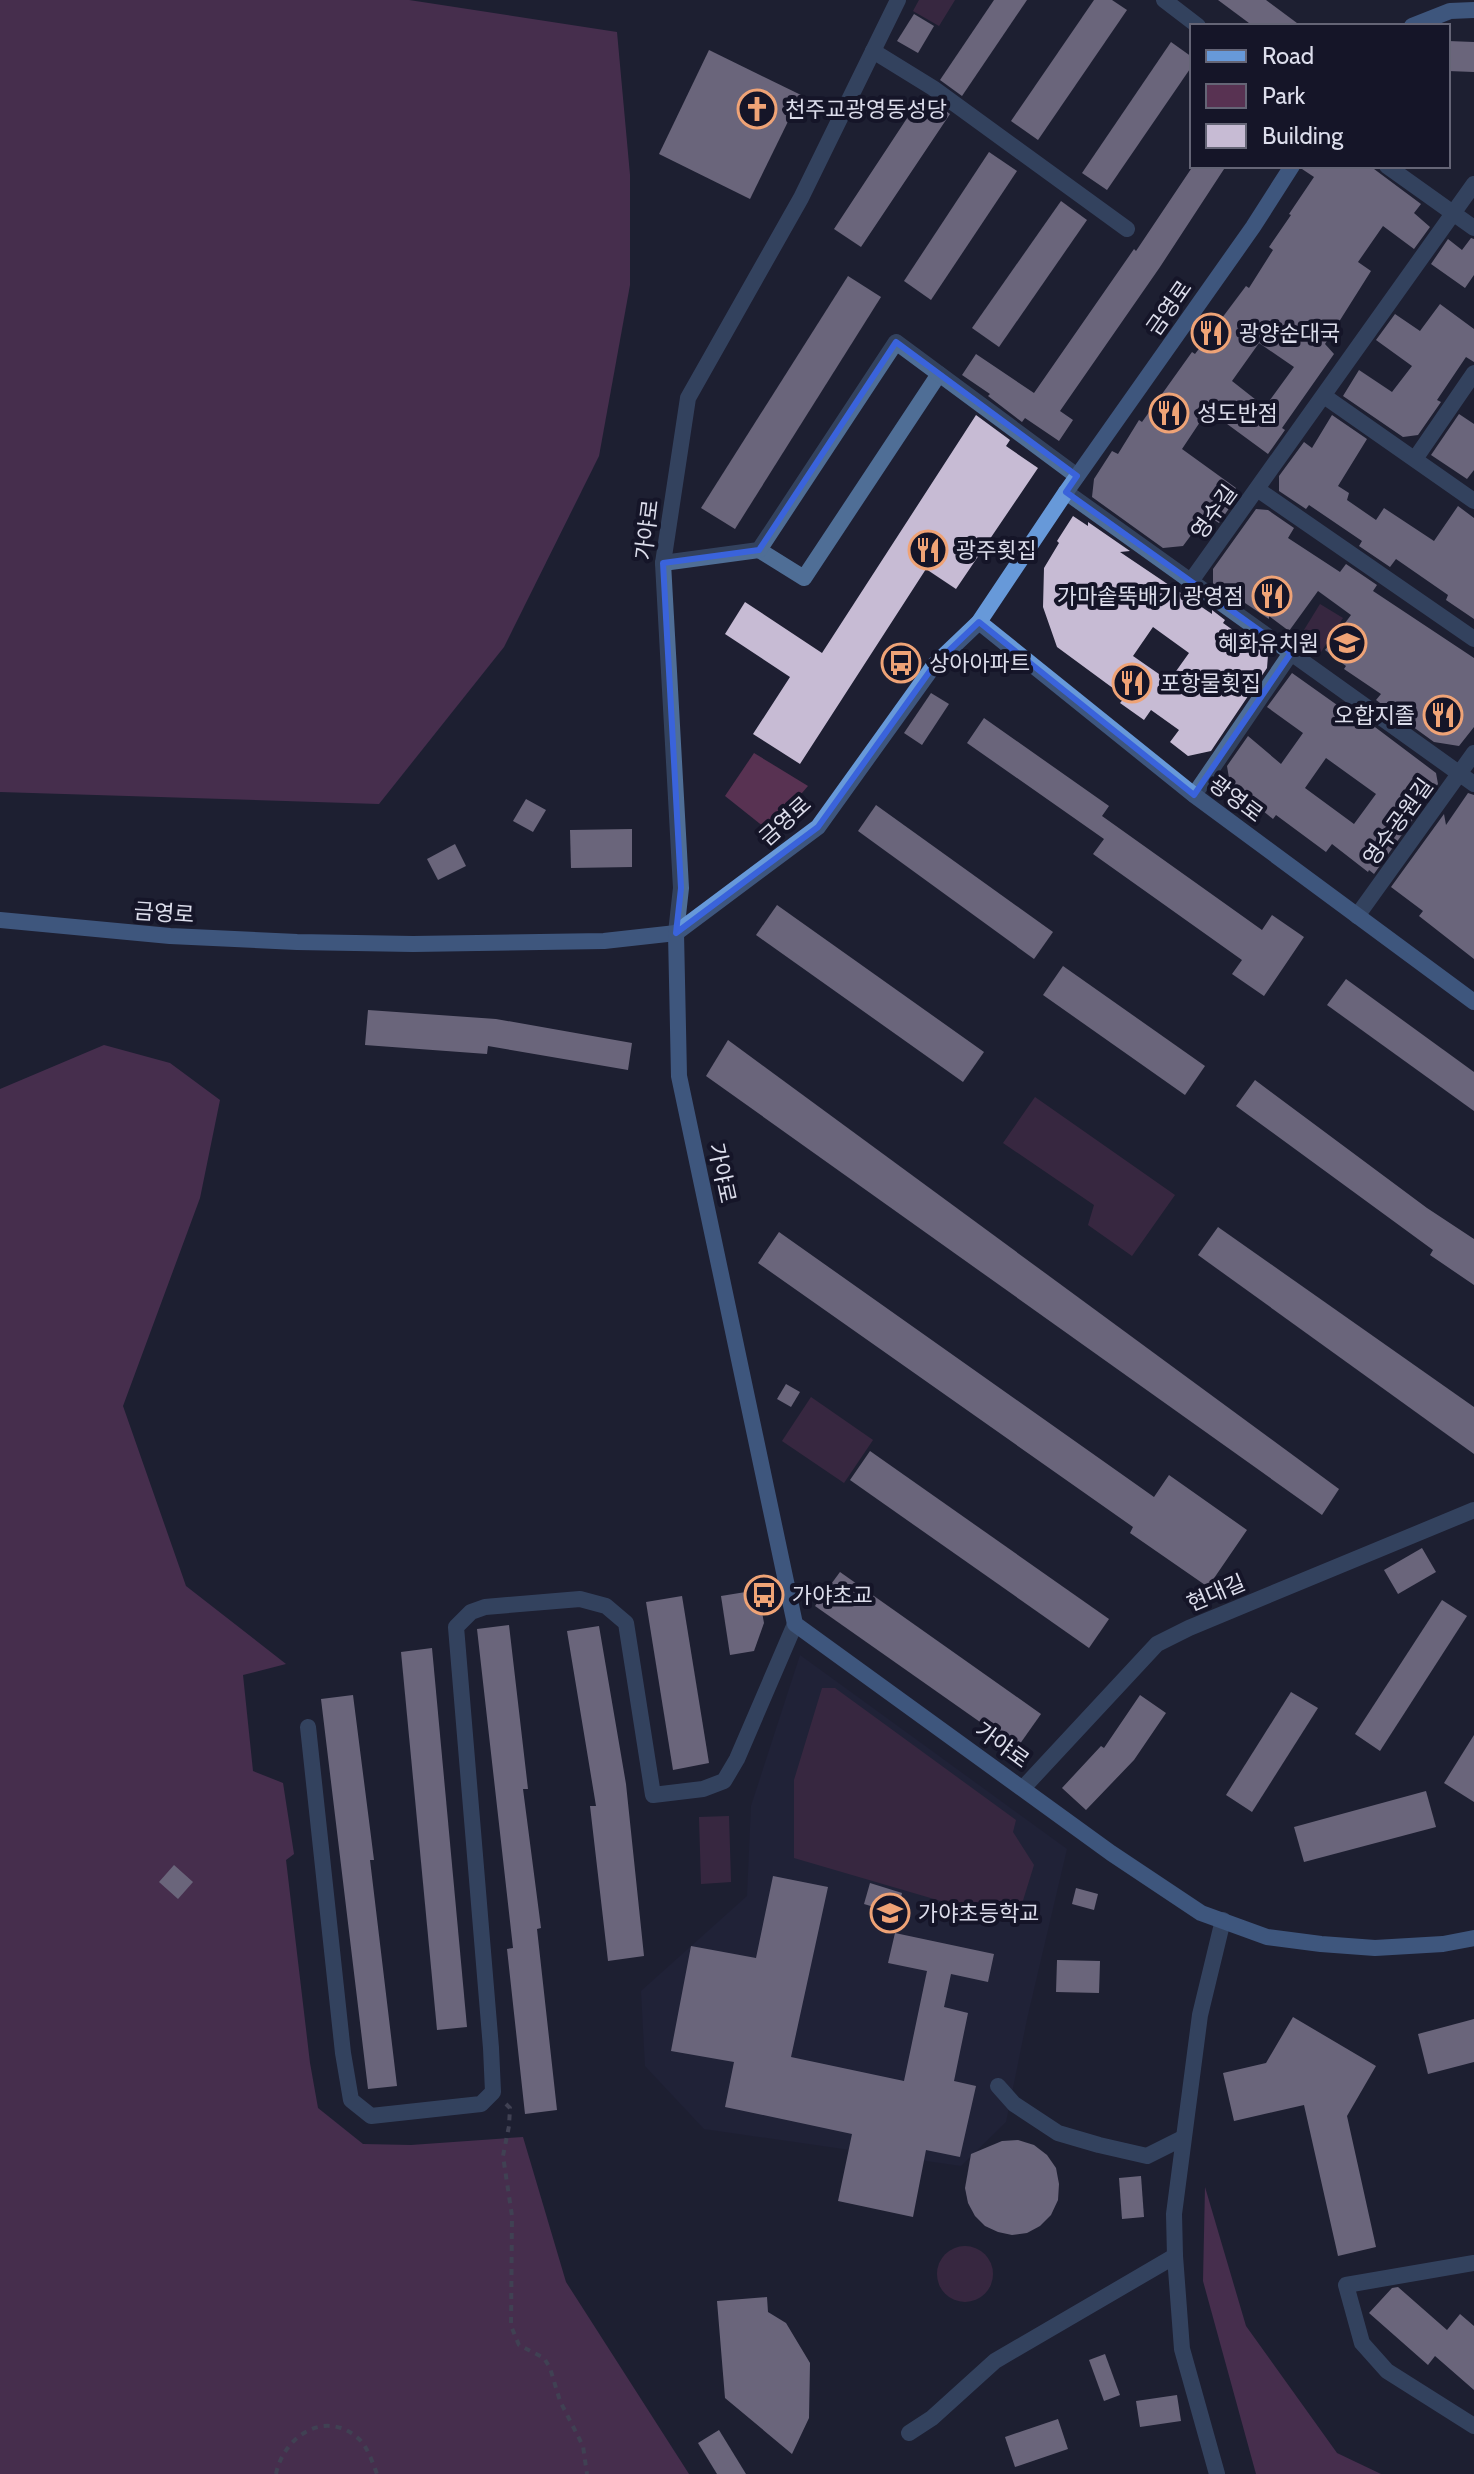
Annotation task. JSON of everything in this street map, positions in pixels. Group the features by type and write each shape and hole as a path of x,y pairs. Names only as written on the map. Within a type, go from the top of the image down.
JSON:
{"street":[{"name":"가야로","path":"898,0 801,198 688,398 663,563 681,888 676,933 679,1076 795,1624 1111,1853 1201,1913 1267,1937 1321,1944 1375,1948 1443,1944 1474,1938"},
{"path":"1164,0 1195,24"},
{"path":"1417,24 1450,11 1474,10"},
{"path":"873,51 933,88 1127,229"},
{"name":"금영로","path":"0,920 170,936 297,942 604,941 676,933 818,827 935,664 979,622 1291,168"},
{"path":"1390,168 1474,228"},
{"name":"영수길","path":"1191,581 1474,184"},
{"path":"759,550 896,342 1077,476"},
{"path":"1415,459 1474,373"},
{"path":"663,563 759,550 804,578 939,374"},
{"path":"1324,396 1474,501"},
{"path":"1257,489 1474,639"},
{"path":"1066,492 1474,784"},
{"name":"광영로","path":"979,622 1194,795 1474,1002"},
{"path":"1194,795 1291,653"},
{"name":"영수공원길","path":"1357,916 1474,753"},
{"name":"현대길","path":"1024,1787 1157,1644 1474,1510"},
{"path":"308,1727 343,2053 351,2100 371,2116 481,2104 493,2092 490,2032 456,1627 471,1612 485,1607 553,1599 580,1599 606,1606 626,1623 653,1795 703,1789 724,1781 737,1759 795,1624"},
{"path":"1217,2474 1182,2349 1174,2214 1200,2015 1223,1920"},
{"path":"998,2086 1014,2104 1058,2133 1099,2145 1147,2156 1183,2138"},
{"path":"909,2433 932,2418 995,2361 1175,2256"},
{"path":"1474,2263 1346,2285 1362,2343 1387,2371 1474,2426"}],"path":[{"path":"493,2092 510,2108 503,2156 512,2216 511,2326 519,2345 544,2358 550,2368 560,2401 583,2446 587,2474"},
{"path":"276,2474 294,2439 313,2426 337,2427 361,2441 377,2474"}],"highlighted area":[{"path":"896,342 1077,476 1066,492 1291,653 1194,795 979,622 935,664 818,827 676,933 681,888 663,563 759,550"}],"shaded area":[{"path":"0,0 409,0 617,32 630,175 630,285 599,456 504,647 379,804 0,792"},
{"path":"104,1045 170,1063 220,1100 200,1198 123,1406 186,1586 286,1664 243,1675 253,1771 283,1783 294,1854 286,1860 318,2108 363,2144 411,2145 523,2137 566,2282 689,2474 0,2474 0,1089"},
{"name":"가야초등학교","path":"800,1655 1067,1849 1006,2122 961,2166 704,2129 645,2066 641,1991 747,1896 751,1806"},
{"path":"1205,2187 1246,2326 1337,2453 1381,2474 1256,2474 1203,2281"}],"green space":[{"path":"919,0 955,0 939,26 913,11"},
{"path":"1320,604 1343,618 1321,652 1299,638"},
{"path":"754,753 808,786 769,831 725,796"},
{"path":"1035,1097 1175,1195 1132,1256 1088,1225 1094,1205 1003,1143"},
{"path":"811,1397 873,1440 844,1483 782,1441"},
{"path":"822,1688 835,1688 1016,1820 1013,1832 1034,1865 1016,1923 794,1858 794,1780"},
{"path":"729,1816 731,1882 701,1884 699,1817"},
{"path":"965,2246 985,2254 993,2274 985,2294 965,2302 945,2294 937,2274 945,2254"}],"building":[{"path":"994,0 1027,0 962,96 940,80"},
{"path":"1094,0 1112,0 1127,10 1038,140 1011,121"},
{"path":"1218,0 1266,0 1298,24 1250,24"},
{"path":"914,14 934,26 918,53 897,41"},
{"path":"1450,41 1474,42 1474,72 1450,71"},
{"path":"1171,42 1190,56 1190,69 1107,190 1082,173"},
{"path":"709,50 801,95 750,199 659,154"},
{"path":"921,97 927,101 928,98 950,114 861,247 834,229"},
{"path":"989,152 1017,171 931,300 904,281"},
{"path":"1192,168 1225,168 1060,411 1073,420 1059,441 1025,418 1022,422 962,375 976,354 1034,393 1134,249 1136,251"},
{"path":"1302,168 1373,168 1421,204 1414,213 1430,227 1414,249 1383,226 1358,262 1371,271 1325,344 1334,354 1282,428 1285,430 1268,454 1208,410 1182,449 1236,488 1222,507 1230,507 1219,523 1206,515 1183,546 1163,548 1092,497 1094,479 1112,451 1118,454 1139,420 1142,422 1192,352 1195,354 1246,286 1249,288 1273,250 1269,247 1314,177","holes":["1259,343 1294,367 1265,407 1232,381"]},
{"path":"1061,201 1087,220 999,347 972,328"},
{"path":"1471,238 1474,239 1474,275 1465,288 1431,264 1448,239 1462,250"},
{"path":"848,276 881,297 735,529 701,508"},
{"path":"1440,304 1474,329 1474,362 1466,357 1418,435 1403,437 1343,396 1359,370 1392,392 1412,366 1376,340 1395,314 1420,331"},
{"path":"1459,414 1474,424 1474,470 1467,479 1431,455"},
{"path":"976,415 1010,440 1006,446 1038,468 956,589 926,569 800,764 753,734 790,677 725,634 745,602 822,653"},
{"path":"1332,415 1367,439 1338,486 1349,493 1347,500 1376,520 1384,508 1434,541 1458,506 1474,518 1474,619 1446,600 1448,595 1396,559 1390,567 1359,546 1362,541 1309,505 1306,509 1279,491 1279,476 1304,442 1312,448"},
{"path":"1256,509 1268,510 1294,528 1288,538 1340,572 1346,564 1377,585 1373,591 1474,658 1474,727 1459,746 1434,742 1376,700 1381,694 1344,669 1346,666 1325,650 1351,615 1318,591 1289,631 1213,584 1213,569"},
{"path":"1073,516 1088,526 1088,522 1130,551 1120,552 1212,614 1212,610 1225,620 1223,623 1268,655 1267,668 1211,751 1188,756 1170,742 1179,730 1151,710 1144,720 1120,703 1125,697 1057,647 1043,607 1044,568 1059,543 1057,541","holes":["1153,627 1189,653 1169,681 1133,656"]},
{"path":"1292,673 1361,722 1363,718 1436,773 1438,784 1374,874 1332,844 1326,852 1276,815 1273,819 1230,784 1227,766 1248,736 1281,764 1303,733 1267,707","holes":["1326,758 1376,794 1354,824 1305,788"]},
{"path":"931,693 949,704 922,745 904,733"},
{"path":"984,718 1109,806 1102,816 1262,930 1272,915 1304,937 1264,996 1232,974 1242,960 1093,854 1104,839 967,743"},
{"path":"1468,793 1474,795 1474,959 1419,916 1423,911 1391,887 1444,814 1446,825"},
{"path":"526,799 546,810 533,832 513,821"},
{"path":"876,805 1053,932 1034,959 858,831"},
{"path":"632,829 632,867 571,868 570,830"},
{"path":"455,844 466,866 438,880 427,859"},
{"path":"777,905 984,1052 963,1082 756,935"},
{"path":"1063,966 1205,1066 1185,1095 1043,995"},
{"path":"1346,979 1474,1072 1474,1111 1327,1005"},
{"path":"368,1010 496,1019 632,1043 628,1070 488,1046 487,1054 365,1045"},
{"path":"728,1040 1339,1489 1322,1515 706,1076"},
{"path":"1255,1080 1427,1208 1474,1239 1474,1285 1430,1255 1433,1250 1236,1106"},
{"path":"1218,1227 1474,1407 1474,1454 1198,1255"},
{"path":"779,1232 1154,1497 1169,1475 1247,1530 1208,1587 1130,1533 1133,1527 758,1263"},
{"path":"786,1384 800,1392 791,1407 777,1399"},
{"path":"870,1451 1109,1619 1089,1648 850,1480"},
{"path":"1422,1548 1436,1572 1398,1594 1384,1570"},
{"path":"840,1572 1041,1714 1017,1748 815,1606"},
{"path":"758,1590 764,1623 754,1651 730,1655 721,1596"},
{"path":"682,1596 709,1763 673,1770 646,1602"},
{"path":"1442,1600 1467,1616 1380,1751 1355,1734"},
{"path":"509,1625 528,1789 523,1789 541,1928 537,1929 557,2110 525,2114 507,1949 513,1948 477,1629"},
{"path":"599,1626 626,1784 644,1956 608,1961 590,1806 596,1806 567,1631"},
{"path":"432,1648 467,2027 437,2030 401,1652"},
{"path":"1291,1692 1318,1708 1252,1812 1226,1795"},
{"path":"353,1695 374,1860 370,1860 397,2086 368,2089 321,1699"},
{"path":"1140,1695 1166,1713 1134,1760 1086,1810 1062,1788 1101,1746 1104,1748"},
{"path":"1474,1735 1474,1802 1444,1783"},
{"path":"1426,1791 1436,1827 1304,1862 1294,1827"},
{"path":"174,1865 193,1882 178,1899 159,1882"},
{"path":"773,1876 828,1887 791,2057 904,2081 927,1971 888,1963 895,1933 994,1954 988,1982 951,1974 944,2007 968,2013 954,2081 976,2086 960,2157 926,2150 913,2217 838,2201 852,2134 725,2107 734,2062 671,2051 691,1946 756,1958"},
{"path":"870,1883 902,1893 897,1914 864,1904"},
{"path":"1076,1888 1098,1894 1094,1910 1072,1904"},
{"path":"1057,1960 1100,1961 1099,1993 1056,1992"},
{"path":"1293,2017 1376,2066 1347,2116 1376,2247 1338,2256 1304,2105 1234,2121 1223,2073 1266,2063"},
{"path":"1474,2019 1474,2062 1428,2074 1418,2034"},
{"path":"1018,2140 1034,2145 1047,2155 1056,2168 1058,2200 1051,2215 1040,2226 1027,2233 1012,2235 985,2226 975,2216 965,2188 971,2154 1002,2141"},
{"path":"1141,2176 1144,2217 1122,2219 1119,2178"},
{"path":"1398,2287 1447,2330 1460,2314 1474,2326 1474,2390 1435,2356 1428,2365 1369,2313 1392,2288"},
{"path":"767,2297 768,2312 786,2323 810,2363 809,2418 792,2454 725,2398 717,2301"},
{"path":"1105,2354 1120,2395 1104,2401 1089,2360"},
{"path":"1177,2395 1181,2421 1140,2427 1136,2401"},
{"path":"1058,2419 1068,2449 1015,2467 1005,2437"},
{"path":"719,2430 746,2474 717,2474 698,2443"}],"place":[{"name":"천주교광영동성당","path":"757,109"},
{"name":"광양순대국","path":"1211,333"},
{"name":"성도반점","path":"1169,413"},
{"name":"광주횟집","path":"928,550"},
{"name":"가마솥뚝배기 광영점","path":"1272,596"},
{"name":"혜화유치원","path":"1347,643"},
{"name":"상아아파트","path":"901,663"},
{"name":"포항물횟집","path":"1132,683"},
{"name":"오합지졸","path":"1443,715"},
{"name":"가야초교","path":"764,1595"},
{"name":"가야초등학교","path":"890,1913"}]}
